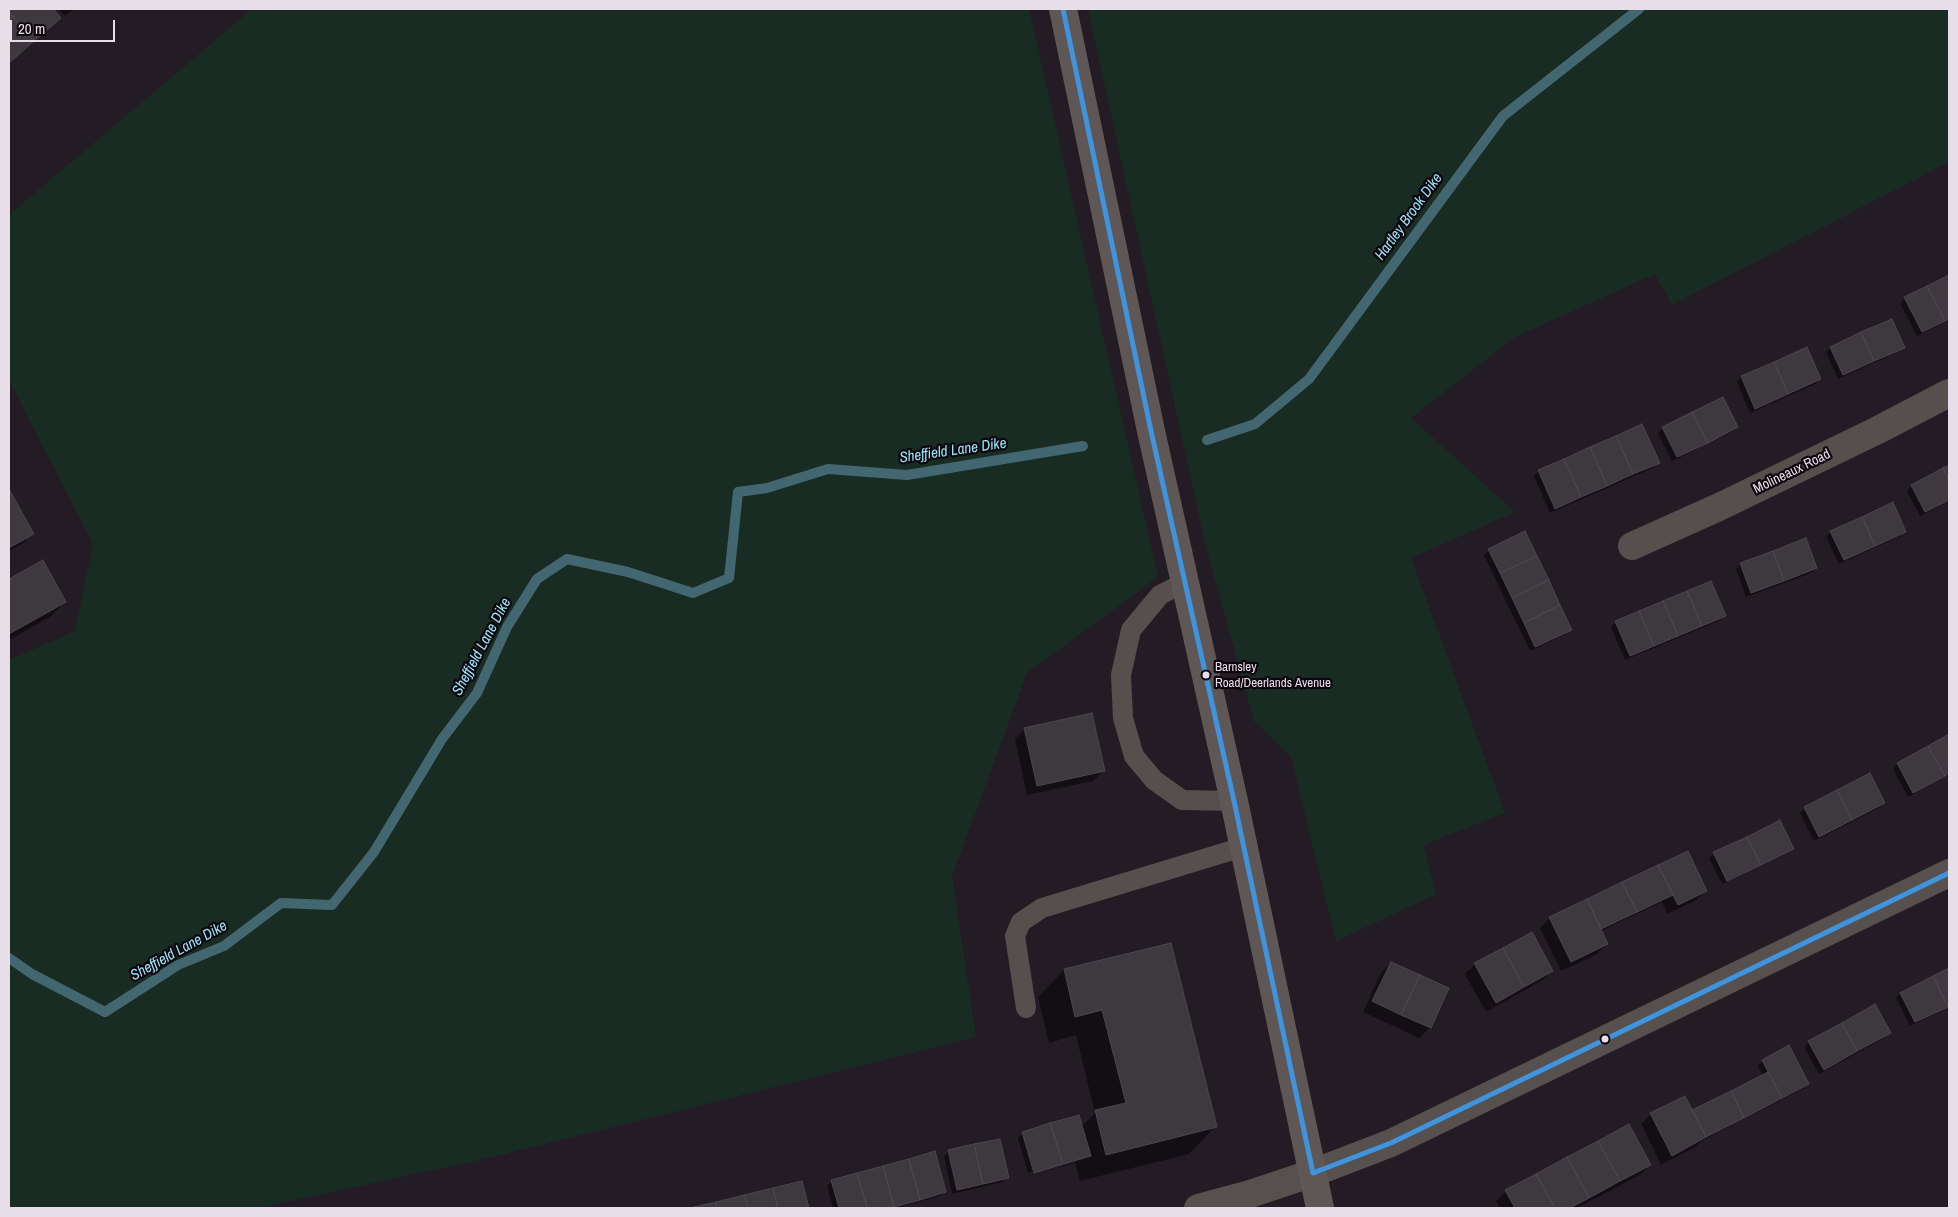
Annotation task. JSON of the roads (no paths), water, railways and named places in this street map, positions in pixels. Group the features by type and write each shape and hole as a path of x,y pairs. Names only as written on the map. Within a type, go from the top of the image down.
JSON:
{"main road":[{"path":"1062,9 1151,431 1234,802 1320,1208"}],"street":[{"name":"Molineaux Road","path":"1632,546 1876,431 1949,392"},
{"path":"1198,1208 1313,1173 1391,1143 1949,873"}],"lane":[{"path":"1185,582 1160,595 1131,630 1121,675 1124,718 1134,756 1154,780 1182,800 1234,802"},
{"path":"1026,1008 1015,936 1021,922 1042,908 1243,847"}],"waterway":[{"name":"Hartley Brook Dike","path":"1207,440 1255,424 1309,379 1503,116 1639,9"},
{"name":"Sheffield Lane Dike","path":"9,958 32,974 105,1012 178,965 224,946 281,903 332,905 374,852 442,739 477,693 507,627 537,579 567,559 628,572 693,593 729,578 738,492 767,488 828,469 907,475 1083,446"}],"place":[{"name":"Barnsley Road/Deerlands Avenue","path":"1206,675"}]}
